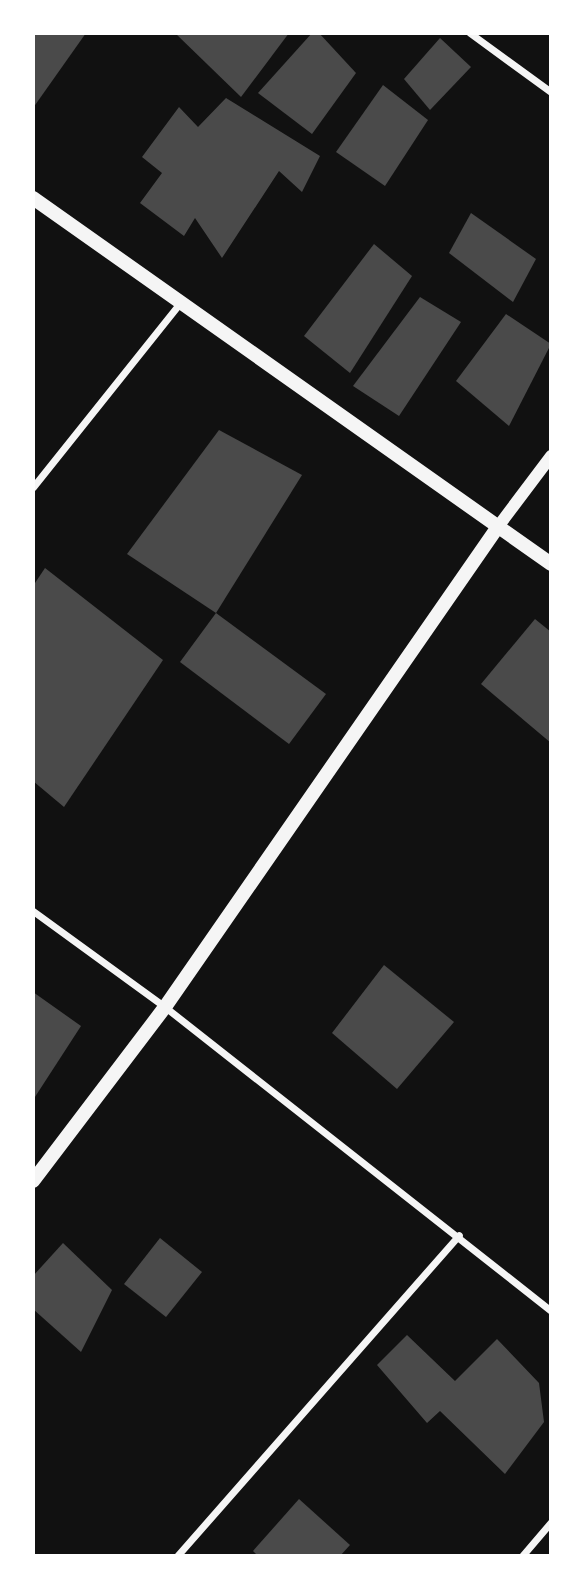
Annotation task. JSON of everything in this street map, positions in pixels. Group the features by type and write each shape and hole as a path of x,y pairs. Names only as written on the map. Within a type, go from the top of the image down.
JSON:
{"main road":[{"path":"33,198 551,564"},
{"path":"33,1181 166,1007 497,528"}],"street":[{"path":"470,33 551,92"},
{"path":"33,487 180,303"},
{"path":"497,528 551,456"},
{"path":"33,911 166,1007 459,1235 551,1311"},
{"path":"177,1556 459,1235"},
{"path":"522,1556 551,1522"}],"building":[{"path":"33,33 86,33 33,108"},
{"path":"175,33 289,33 241,97"},
{"path":"312,33 319,33 356,73 312,134 258,93"},
{"path":"440,38 471,67 430,110 404,79"},
{"path":"383,85 428,120 385,186 336,152"},
{"path":"226,98 320,156 302,192 279,171 222,258 195,218 184,236 140,203 162,173 142,157 179,107 198,127"},
{"path":"471,213 536,259 513,302 449,253"},
{"path":"374,244 412,276 350,373 304,336"},
{"path":"420,297 461,322 399,416 353,386"},
{"path":"506,314 551,344 509,426 456,381"},
{"path":"219,430 302,475 216,613 127,554"},
{"path":"45,568 163,660 64,807 33,781 33,586"},
{"path":"216,613 326,694 289,744 180,662"},
{"path":"535,619 551,632 551,743 481,684"},
{"path":"384,965 454,1022 397,1089 332,1033"},
{"path":"33,992 81,1026 33,1100"},
{"path":"160,1238 202,1272 166,1317 124,1284"},
{"path":"63,1243 112,1290 81,1352 33,1309 33,1276"},
{"path":"407,1335 455,1381 497,1339 539,1383 544,1422 505,1474 440,1411 427,1423 377,1365"},
{"path":"299,1499 350,1545 340,1556 258,1556 253,1551"}]}
